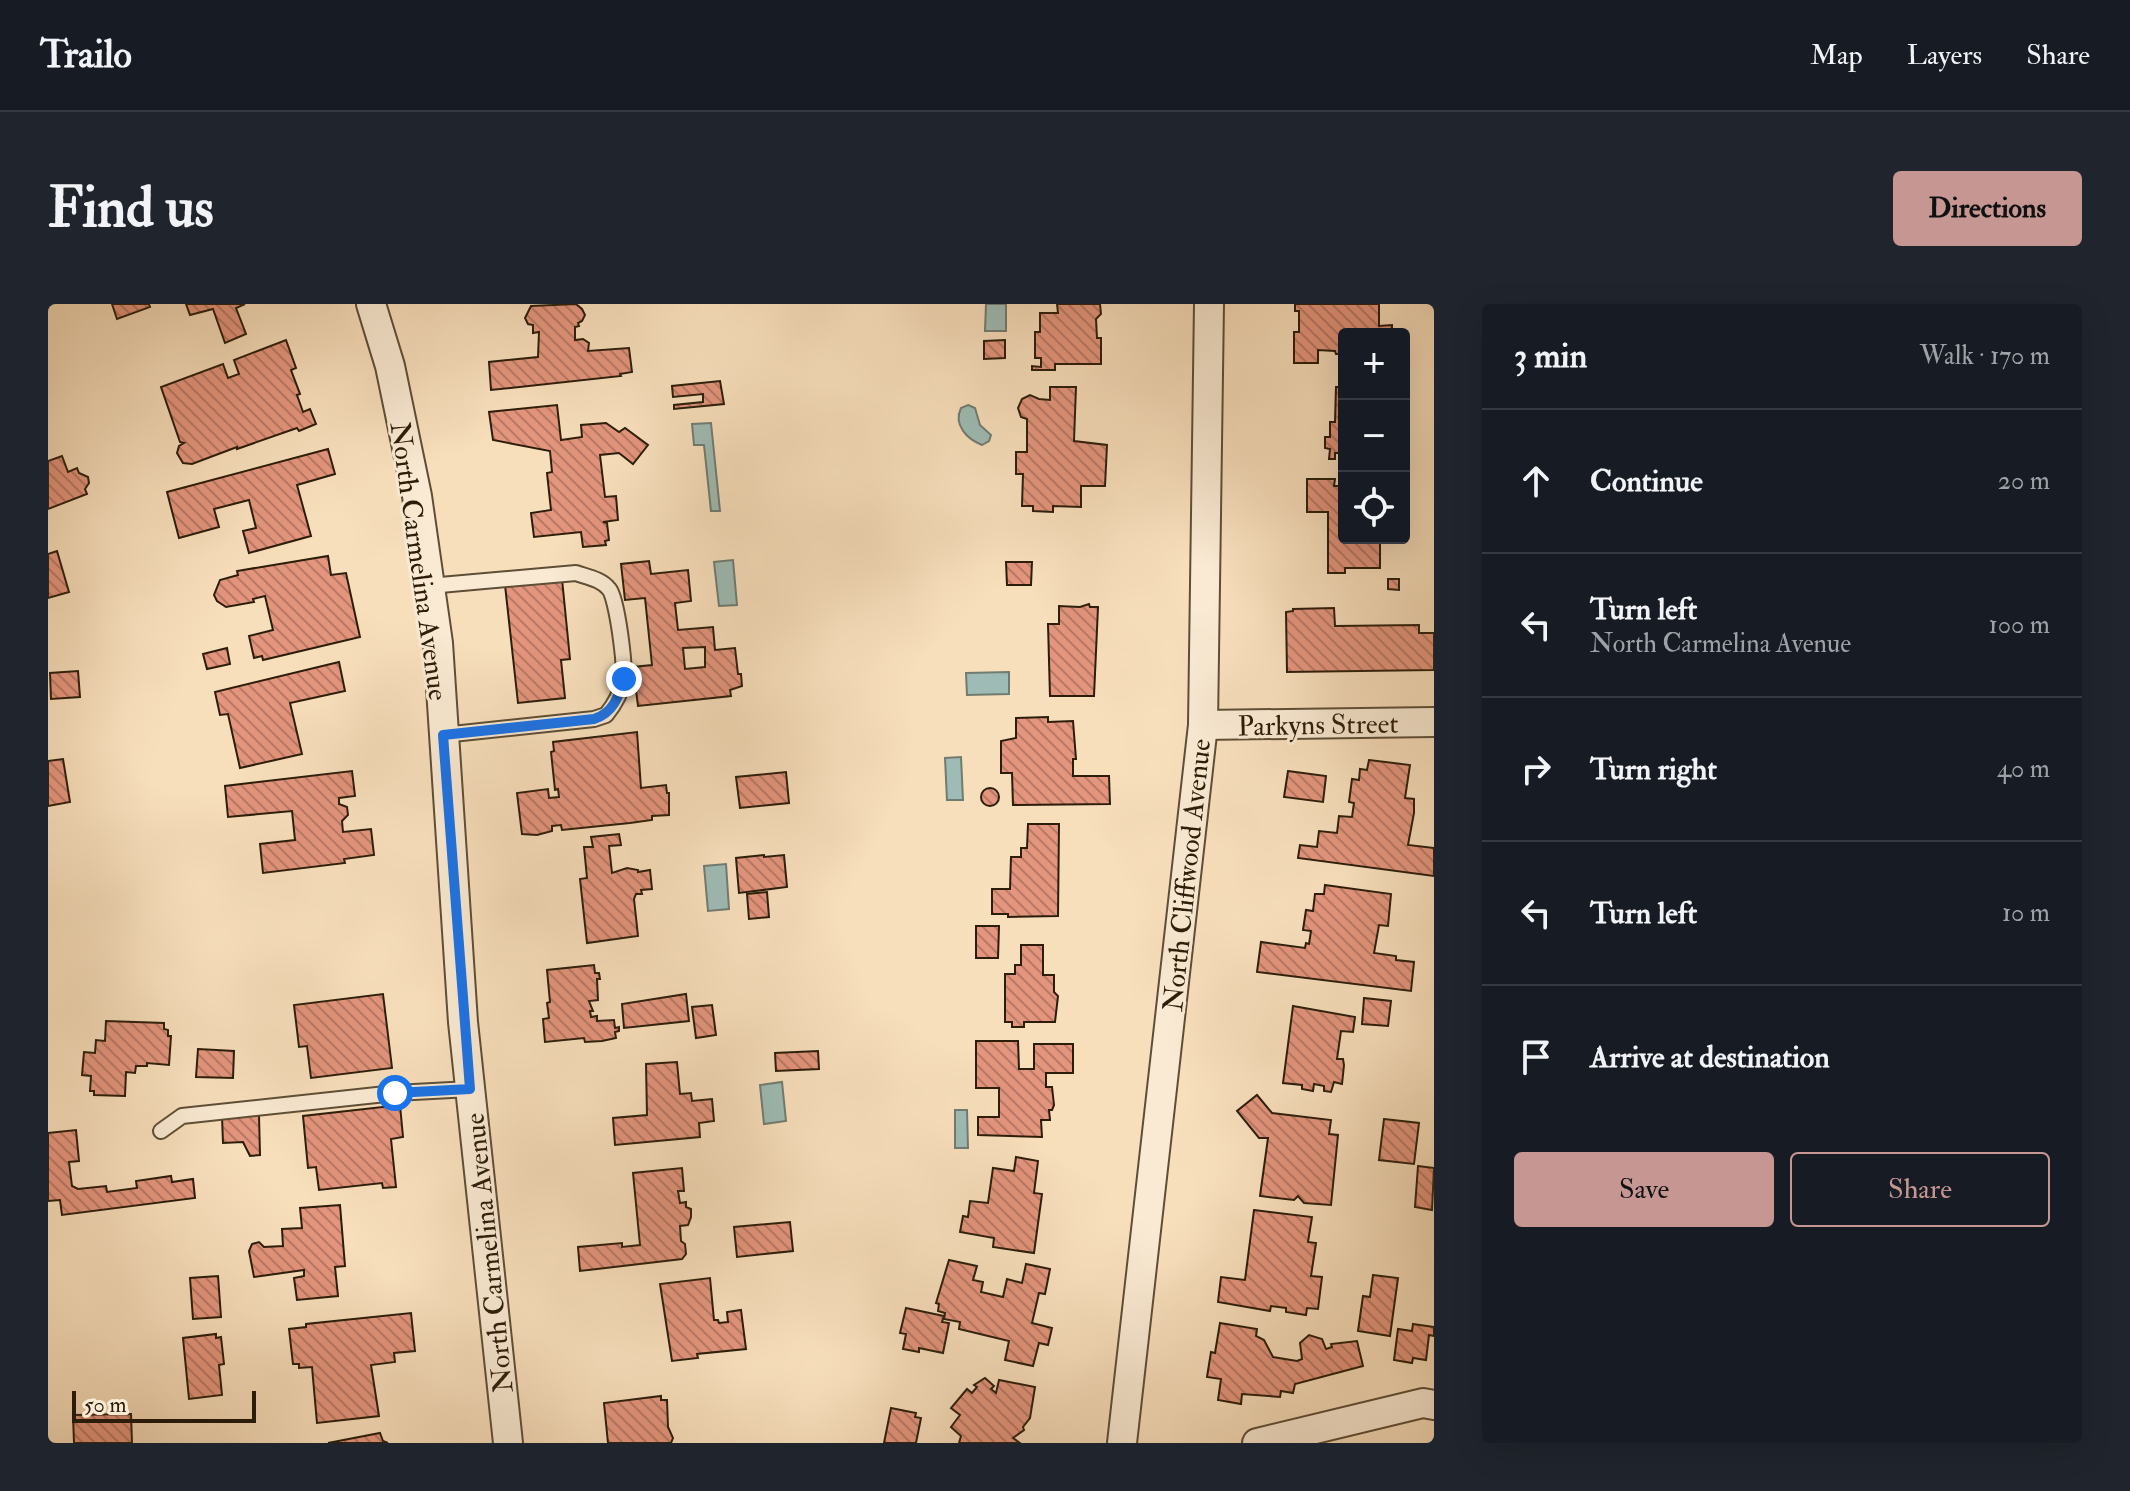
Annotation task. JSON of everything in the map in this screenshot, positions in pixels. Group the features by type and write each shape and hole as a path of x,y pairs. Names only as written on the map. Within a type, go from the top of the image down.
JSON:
{"street":[{"name":"North Carmelina Avenue","path":"371,304 390,366 417,496 438,643 470,1089 508,1443"},
{"name":"North Cliffwood Avenue","path":"1122,1443 1203,725 1209,304"},
{"name":"Parkyns Street","path":"1203,725 1434,722"},
{"path":"1257,1443 1423,1403 1434,1405"}],"lane":[{"path":"429,586 576,573 595,579 606,585 615,597 624,679 613,706 606,715 594,719 443,735"},
{"path":"161,1131 182,1116 395,1093 470,1089"}],"water":[{"path":"986,304 1006,304 1006,331 985,331"},
{"path":"968,405 975,408 980,425 991,435 989,441 982,445 971,439 960,426 961,408"},
{"path":"711,423 720,511 711,511 704,445 694,445 692,424"},
{"path":"733,560 737,605 719,606 714,562"},
{"path":"1009,672 1009,694 967,695 966,673"},
{"path":"961,757 963,800 947,800 945,758"},
{"path":"726,864 729,909 708,911 704,866"},
{"path":"782,1082 786,1121 764,1124 760,1085"},
{"path":"955,1110 967,1110 968,1148 955,1148"}],"building":[{"path":"112,304 149,304 150,307 117,319"},
{"path":"186,304 245,304 236,308 246,334 225,343 213,309 190,315"},
{"path":"576,304 585,315 579,326 575,327 575,340 583,339 589,343 588,351 629,348 632,372 621,376 491,390 489,362 538,357 539,332 533,333 533,325 528,324 525,318 531,306"},
{"path":"1057,304 1100,304 1101,314 1096,319 1097,338 1101,338 1101,364 1055,364 1055,370 1032,370 1032,366 1041,367 1041,358 1035,358 1035,332 1040,332 1040,313 1058,313"},
{"path":"1295,304 1379,304 1379,326 1392,325 1392,328 1338,328 1338,354 1318,350 1318,363 1294,363 1294,332 1299,332 1299,311 1295,311"},
{"path":"286,340 296,368 291,370 303,412 310,409 316,424 192,464 183,463 177,453 184,443 180,442 161,387 223,364 228,378 239,374 234,360"},
{"path":"1005,340 1005,358 984,359 984,341"},
{"path":"720,381 724,404 674,409 674,405 703,402 703,394 673,397 672,386"},
{"path":"1050,387 1076,387 1074,441 1107,445 1105,486 1081,486 1081,507 1053,506 1053,512 1033,511 1033,506 1022,506 1023,474 1016,474 1016,452 1027,452 1027,419 1021,417 1018,408 1022,399 1030,395 1050,400"},
{"path":"1338,387 1338,453 1335,453 1335,459 1329,459 1330,449 1325,448 1325,437 1330,437 1330,422 1335,422"},
{"path":"557,405 561,440 582,437 581,425 606,423 619,432 625,428 648,445 633,464 619,453 600,455 605,497 616,496 618,520 603,522 607,523 609,540 605,541 606,545 583,547 581,532 534,537 531,513 551,510 547,473 552,472 550,451 493,440 489,412"},
{"path":"328,449 335,474 297,485 311,536 249,553 243,531 256,528 249,500 214,509 219,527 179,538 167,492"},
{"path":"62,456 68,472 77,468 79,473 88,477 87,494 48,509 48,461"},
{"path":"1307,479 1335,479 1334,486 1338,486 1338,544 1380,544 1380,568 1345,568 1345,573 1328,573 1328,512 1307,512"},
{"path":"57,551 69,592 48,598 48,554"},
{"path":"328,556 331,575 346,573 360,637 263,660 262,656 254,658 249,636 273,630 265,596 253,599 254,602 226,607 214,595 220,580 238,575 237,571"},
{"path":"649,561 651,574 688,570 691,601 675,603 678,630 713,627 715,650 735,648 742,686 730,690 731,696 638,706 633,667 652,665 645,598 625,600 621,564","holes":["705,647 705,667 685,669 683,648"]},
{"path":"1006,562 1032,562 1031,585 1007,585"},
{"path":"562,579 570,659 561,660 565,698 518,703 505,585"},
{"path":"1388,579 1399,579 1399,590 1388,589"},
{"path":"1089,604 1090,607 1098,607 1094,696 1050,696 1048,624 1059,624 1059,606"},
{"path":"1334,608 1335,626 1419,625 1419,633 1434,633 1434,670 1287,672 1286,612 1293,609"},
{"path":"227,648 230,664 207,669 203,654"},
{"path":"339,662 345,691 290,703 302,754 240,768 228,714 220,715 215,692"},
{"path":"78,671 80,697 51,699 50,673"},
{"path":"1048,717 1048,722 1073,721 1076,759 1073,759 1073,776 1109,776 1110,804 1013,805 1012,773 1001,773 1001,741 1016,738 1016,718"},
{"path":"637,732 641,788 666,785 669,815 652,816 652,820 562,830 561,825 552,826 552,831 537,835 522,834 517,793 548,789 549,798 559,797 558,789 555,790 551,752 554,751 553,742"},
{"path":"63,759 70,802 48,806 48,761"},
{"path":"1369,760 1410,765 1405,798 1414,799 1414,813 1408,845 1434,848 1434,876 1298,858 1300,845 1317,847 1319,831 1337,833 1339,816 1352,817 1354,803 1349,802 1352,779 1359,780 1360,769 1367,770"},
{"path":"352,771 355,796 339,798 339,804 347,807 348,815 342,821 343,832 371,829 374,855 344,859 345,863 263,873 260,844 295,840 292,811 228,817 225,786"},
{"path":"1288,771 1326,776 1323,802 1284,797"},
{"path":"786,772 789,803 740,808 736,777"},
{"path":"990,788 999,797 990,806 981,797"},
{"path":"1028,824 1059,824 1058,916 1008,917 1008,914 992,914 992,889 1010,889 1011,857 1021,857 1021,848 1027,848"},
{"path":"619,834 621,845 609,846 612,873 627,868 638,872 650,870 652,889 641,890 642,894 636,894 634,899 638,936 587,943 580,879 587,878 584,847 593,847 591,837"},
{"path":"784,855 787,887 739,893 736,858"},
{"path":"1325,885 1391,894 1388,926 1379,925 1374,953 1414,962 1411,991 1257,972 1261,942 1305,948 1306,943 1309,944 1311,931 1303,930 1306,910 1313,911 1315,894 1324,894"},
{"path":"767,892 769,917 749,919 747,894"},
{"path":"976,926 999,926 998,958 976,958"},
{"path":"1021,945 1043,945 1043,975 1054,975 1054,992 1058,996 1055,1022 1024,1022 1024,1027 1012,1027 1012,1022 1005,1022 1005,974 1015,974 1015,965 1021,965"},
{"path":"594,965 600,979 597,979 598,1000 589,1001 593,1011 590,1011 591,1017 597,1016 597,1021 614,1020 615,1028 619,1027 619,1031 615,1032 616,1038 545,1042 543,1019 549,1018 547,1003 550,1002 547,970"},
{"path":"383,994 392,1068 311,1078 307,1046 299,1047 294,1005"},
{"path":"686,994 689,1021 624,1028 622,1004"},
{"path":"1364,998 1391,1001 1388,1026 1362,1024"},
{"path":"712,1005 716,1035 696,1038 692,1007"},
{"path":"1293,1006 1355,1017 1353,1032 1341,1031 1337,1059 1343,1059 1342,1084 1334,1082 1331,1092 1324,1091 1324,1086 1314,1084 1313,1091 1302,1089 1302,1085 1283,1083"},
{"path":"106,1021 164,1023 164,1029 171,1036 169,1065 147,1063 147,1066 136,1066 135,1073 126,1072 125,1096 94,1095 94,1091 90,1091 91,1076 82,1075 84,1052 95,1053 96,1040 105,1041"},
{"path":"976,1041 1018,1041 1019,1069 1034,1069 1034,1044 1073,1044 1073,1073 1046,1073 1046,1087 1052,1087 1054,1105 1049,1110 1050,1120 1041,1120 1042,1137 978,1135 978,1117 999,1117 999,1088 976,1088"},
{"path":"198,1049 234,1051 233,1078 196,1077"},
{"path":"818,1051 819,1069 776,1071 775,1053"},
{"path":"677,1062 680,1094 691,1093 692,1101 712,1099 714,1121 699,1123 700,1137 615,1145 613,1118 647,1115 646,1064"},
{"path":"1257,1095 1272,1113 1331,1120 1329,1134 1338,1135 1331,1205 1304,1203 1298,1196 1294,1200 1260,1196 1268,1138 1259,1138 1237,1111"},
{"path":"400,1105 403,1137 391,1139 396,1187 383,1188 382,1183 319,1190 316,1167 308,1168 303,1116"},
{"path":"259,1115 260,1155 250,1156 243,1142 223,1143 222,1117"},
{"path":"1384,1119 1419,1123 1414,1164 1379,1160"},
{"path":"76,1130 79,1161 69,1162 72,1186 78,1189 106,1186 107,1192 137,1188 136,1181 171,1176 172,1182 193,1179 195,1198 62,1215 60,1200 48,1201 48,1133"},
{"path":"1016,1157 1038,1161 1034,1193 1042,1194 1034,1253 993,1247 994,1238 960,1232 963,1216 968,1217 970,1201 988,1203 993,1168 1014,1171"},
{"path":"1418,1166 1434,1168 1432,1210 1415,1207"},
{"path":"682,1168 684,1191 678,1191 680,1203 686,1202 686,1207 691,1209 691,1217 688,1225 680,1226 686,1254 682,1259 580,1271 578,1247 622,1243 622,1247 640,1245 633,1173"},
{"path":"340,1205 345,1266 335,1267 338,1296 297,1300 294,1278 304,1276 304,1270 254,1277 249,1251 252,1244 259,1242 264,1247 283,1246 282,1229 302,1228 300,1208"},
{"path":"1254,1210 1312,1217 1308,1242 1316,1243 1311,1276 1322,1277 1318,1309 1307,1308 1306,1315 1286,1312 1286,1308 1271,1306 1270,1311 1218,1302 1221,1277 1245,1280"},
{"path":"790,1222 793,1251 737,1257 734,1227"},
{"path":"949,1260 977,1266 973,1280 983,1282 981,1292 1003,1297 1007,1279 1022,1283 1026,1264 1050,1269 1045,1294 1039,1293 1032,1323 1052,1328 1048,1345 1039,1343 1033,1366 1005,1360 1009,1341 959,1329 960,1322 944,1319 945,1313 938,1311 939,1304 936,1303"},
{"path":"1373,1275 1398,1278 1390,1336 1358,1331 1363,1296 1370,1297"},
{"path":"218,1276 221,1317 193,1319 190,1278"},
{"path":"710,1278 714,1320 728,1322 727,1312 741,1310 746,1349 697,1354 698,1358 672,1361 660,1284"},
{"path":"906,1308 944,1316 942,1322 949,1323 943,1353 919,1348 919,1352 903,1349 906,1334 900,1333"},
{"path":"411,1313 415,1351 394,1353 395,1362 371,1365 379,1416 317,1423 312,1367 299,1368 299,1364 293,1364 289,1329 306,1327 306,1324"},
{"path":"1220,1323 1257,1329 1256,1336 1264,1340 1273,1357 1297,1361 1302,1359 1300,1343 1309,1335 1322,1339 1326,1349 1332,1347 1331,1344 1357,1341 1363,1366 1295,1384 1293,1393 1281,1391 1280,1397 1242,1394 1241,1404 1218,1400 1221,1379 1207,1377"},
{"path":"1413,1324 1434,1327 1434,1336 1429,1335 1426,1360 1413,1358 1412,1363 1394,1360 1398,1329 1412,1331"},
{"path":"216,1334 216,1338 221,1337 224,1364 219,1365 222,1395 189,1399 183,1338"},
{"path":"985,1378 994,1386 991,1389 996,1393 999,1380 1035,1387 1030,1418 1024,1430 1013,1438 1020,1443 959,1443 961,1436 951,1427 960,1415 951,1408 967,1389 972,1393 977,1387 974,1385"},
{"path":"661,1396 661,1400 667,1400 668,1427 673,1438 671,1443 608,1443 604,1403"},
{"path":"891,1408 916,1413 915,1417 921,1418 916,1443 884,1443"},
{"path":"131,1414 132,1443 74,1443 73,1415"},
{"path":"380,1433 383,1441 388,1443 328,1443"}],"route":[{"path":"395,1093 470,1089 443,735 594,719 606,715 613,706 624,679"}]}
